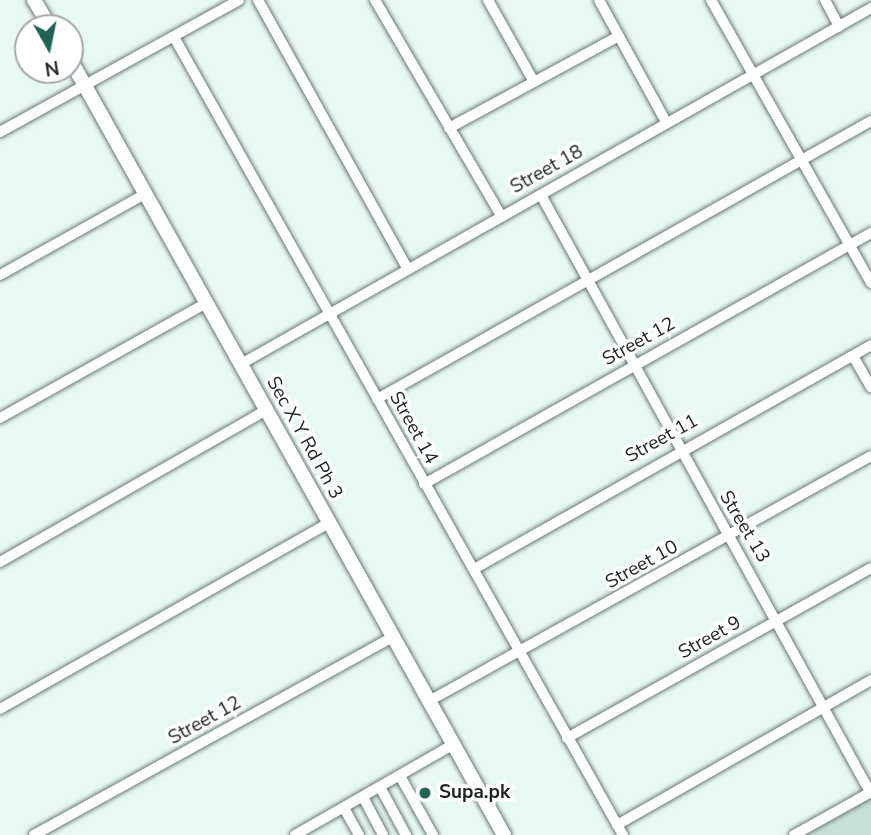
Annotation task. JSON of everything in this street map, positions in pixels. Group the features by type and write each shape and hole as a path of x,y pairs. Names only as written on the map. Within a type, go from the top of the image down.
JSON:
{"street":[{"path":"0,132 239,0"},
{"path":"258,0 407,268"},
{"path":"374,0 501,216"},
{"path":"488,0 534,82"},
{"path":"599,0 666,122"},
{"path":"711,0 871,283"},
{"path":"825,0 839,26"},
{"name":"Street 18","path":"241,365 330,311 871,8"},
{"path":"449,128 619,36"},
{"name":"Street 14","path":"174,37 620,830"},
{"name":"Sec X Y Rd Ph 3","path":"85,85 143,195 207,303 429,701 499,833"},
{"path":"377,399 871,121"},
{"path":"0,275 143,195"},
{"name":"Street 13","path":"541,195 631,367 778,620 870,792"},
{"name":"Street 12","path":"425,484 871,233"},
{"path":"0,418 207,303"},
{"name":"Street 11","path":"474,569 678,450 871,345"},
{"path":"853,355 871,387"},
{"path":"0,562 267,410"},
{"name":"Street 10","path":"429,701 520,654 871,456"},
{"path":"0,709 329,523"},
{"name":"Street 9","path":"567,738 871,568"},
{"name":"Street 12","path":"34,835 392,637"},
{"path":"620,830 871,680"},
{"path":"295,835 452,745"},
{"path":"400,776 433,835"},
{"path":"380,787 406,835"},
{"path":"794,835 870,792"},
{"path":"363,797 383,835"},
{"path":"344,807 359,835"}],"green space":[{"path":"871,798 871,835 807,835"}],"place":[{"name":"Supa.pk","path":"425,793"}]}
